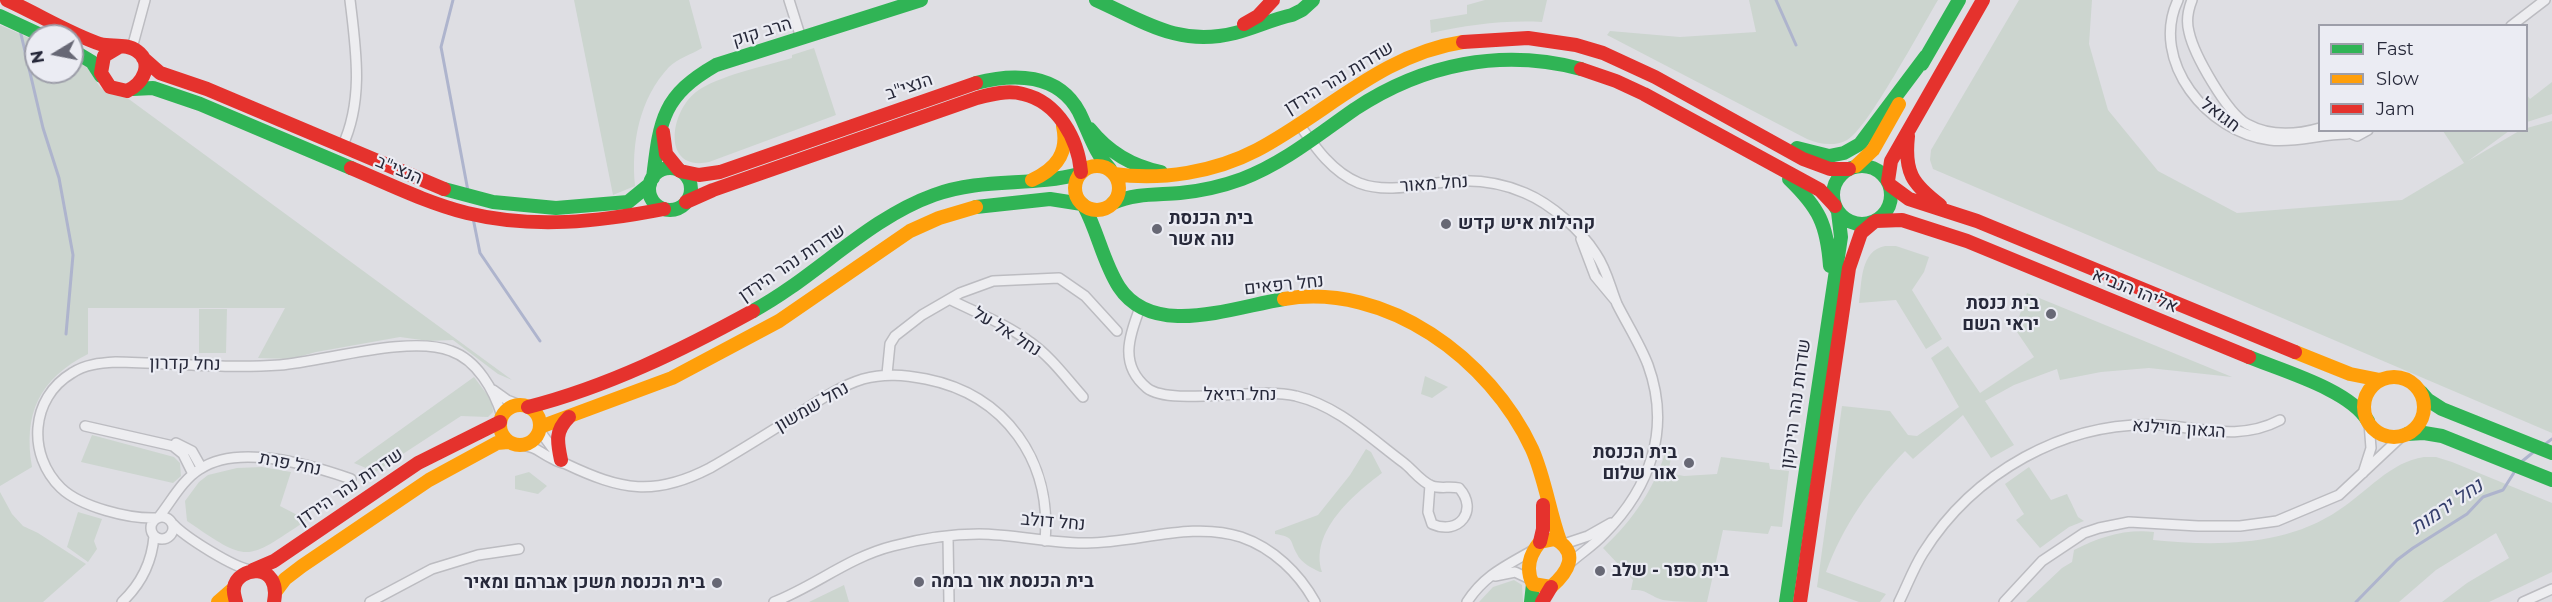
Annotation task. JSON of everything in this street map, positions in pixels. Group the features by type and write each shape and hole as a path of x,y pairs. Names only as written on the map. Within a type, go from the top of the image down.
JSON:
{"main road":[{"path":"7,0 96,42 125,47 142,58 144,76 134,89 116,90 107,85 92,62 84,57"},
{"name":"הרב קוק","path":"651,181 656,138 666,112 674,96 697,74 716,64 921,0"},
{"path":"1211,37 1251,21 1274,0 1282,12 1291,15"},
{"path":"1959,0 1873,150 1841,175 1834,186 1837,209 1853,223 1863,224 1875,221 1883,216 1890,204 1891,161 1983,0"},
{"path":"1099,1 1160,31 1183,36 1211,37 1233,35 1272,20 1301,13 1310,2"},
{"path":"0,16 24,27"},
{"name":"שדרות נהר הירדן","path":"1112,172 1143,178 1234,160 1270,143 1345,91 1406,57 1457,43 1506,37 1566,43 1604,54 1635,67 1818,166 1852,168"},
{"path":"101,76 102,59 109,51 125,47"},
{"path":"1764,136 1815,154 1837,156 1848,153 1860,144 1926,56"},
{"name":"הנצי\"ב","path":"142,58 160,73 207,89 435,187 473,198 514,205 577,208 628,202 651,181"},
{"name":"שדרות נהר הירדן","path":"1110,205 1129,196 1186,193 1225,185 1260,172 1311,141 1378,95 1416,76 1465,63 1523,59 1564,64 1619,82 1820,190 1837,209"},
{"name":"הנצי\"ב","path":"679,170 703,175 720,172 996,77 1018,75 1046,81 1072,101 1094,149 1112,172"},
{"name":"הנצי\"ב","path":"134,89 153,88 200,104 411,195 467,213 529,223 572,223 614,219 664,208"},
{"name":"הנצי\"ב","path":"686,202 713,190 989,94 1013,92 1036,98 1055,112 1073,138 1079,155 1080,173"},
{"name":"הרב קוק","path":"666,112 663,145 668,158 679,170"},
{"path":"1080,115 1101,143 1117,156 1148,170 1181,172"},
{"path":"1030,180 1050,171 1061,161 1065,152 1066,137 1060,119"},
{"path":"1912,123 1906,148 1906,167 1910,177 1923,193 1947,210"},
{"path":"1103,246 1110,205 1119,188 1112,172 1093,166 1080,173 1075,188 1076,195 1093,220 1108,268 1140,308"},
{"path":"1774,166 1809,198 1823,217 1828,235 1832,290"},
{"path":"1852,168 1875,169 1889,183"},
{"path":"664,169 679,170 687,177 691,185 690,195 686,202 677,208 664,208 654,201 651,181 664,169"},
{"name":"שדרות נהר הירדן","path":"524,406 578,393 665,358 774,299 879,225 916,203 961,187 1030,180 1053,181 1080,173"},
{"name":"אליהו הנביא","path":"1889,183 1895,191 1908,199 1947,210 2285,347 2337,371 2351,376 2380,380"},
{"path":"539,428 672,378 751,338 780,321 928,221 965,208 1009,201 1065,198 1097,210 1110,205"},
{"name":"שדרות נהר הירקון","path":"1786,602 1841,237 1837,209"},
{"name":"אליהו הנביא","path":"1875,221 1902,220 1966,241 2166,322 2334,392 2357,407 2368,422"},
{"name":"שדרות נהר הירקון","path":"1800,602 1849,268 1861,233 1875,221"},
{"name":"נחל רפאים","path":"1140,308 1166,315 1195,316 1279,300 1320,296 1347,298 1374,305 1405,320 1468,361 1514,414 1540,470 1562,542"},
{"path":"2552,453 2433,404 2415,385 2403,378 2389,377 2380,380 2369,389 2365,398 2364,412 2368,422 2381,434 2434,434 2552,480"},
{"path":"2403,435 2416,427 2423,415 2424,401 2421,392"},
{"path":"524,406 537,416 539,428 532,441 514,443 501,432 501,419 510,408 524,406"},
{"path":"563,462 555,436 562,424 578,412"},
{"name":"שדרות נהר הירדן","path":"234,586 241,575 292,549 418,463 501,419"},
{"name":"שדרות נהר הירדן","path":"275,599 285,579 429,480 497,443 514,443"},
{"name":"נחל רפאים","path":"1538,546 1544,516 1540,470"},
{"path":"1531,602 1530,559 1538,546 1551,539 1562,542 1568,549 1570,563 1562,578 1551,587 1542,602"},
{"path":"252,570 270,576 275,599"},
{"path":"1532,581 1551,587"},
{"path":"218,602 234,586"},
{"path":"234,586 236,602"}],"street":[{"path":"125,47 145,0"},
{"path":"342,147 352,118 357,85 350,0"},
{"path":"789,0 801,38"},
{"name":"חגואל","path":"2178,0 2169,25 2175,60 2192,93 2215,116 2241,132 2269,140 2285,141 2345,133 2358,136 2365,132"},
{"name":"חגואל","path":"2192,0 2188,12 2189,33 2225,104 2233,114 2246,124 2271,132 2297,132 2318,128"},
{"path":"2514,24 2545,0"},
{"name":"נחל מאור","path":"1299,124 1336,169 1360,184 1378,188 1458,181 1507,186 1526,193 1546,206 1579,234 1595,276 1617,302 1647,364 1657,394 1658,416 1657,438 1652,462 1642,485 1602,536 1570,563"},
{"path":"887,374 890,344 895,336 922,315 972,287 993,281 1059,278 1085,296 1117,331"},
{"name":"נחל אל על","path":"951,300 1030,342 1053,362 1083,397"},
{"name":"נחל רזיאל","path":"1140,308 1129,338 1128,355 1136,376 1149,390 1177,396 1253,392 1295,396 1322,406 1349,420 1430,485"},
{"name":"נחל קדרון","path":"157,518 127,516 84,503 73,497 53,479 38,451 38,429 46,400 64,378 81,368 116,362 279,365 428,345 458,353 472,363 490,387 507,400 524,406"},
{"name":"נחל שמשון","path":"514,443 536,447 553,460 563,462 602,481 642,487 688,479 755,442 836,390 865,379 887,374 913,377 954,387 984,401 1006,421 1021,441 1037,471 1046,512 1045,541"},
{"name":"נחל קדרון","path":"490,387 501,419"},
{"name":"הגאון מוילנא","path":"1899,602 1923,553 1950,518 1993,479 2037,450 2069,437 2124,425 2162,426 2226,433 2255,430 2280,420"},
{"path":"2362,474 2371,448 2368,422"},
{"path":"85,426 156,441 174,442 184,446 195,455 201,467"},
{"name":"נחל שמשון","path":"539,428 563,462"},
{"path":"2004,602 2026,576 2047,557 2074,539 2099,528 2129,522 2198,526 2240,525 2277,520 2339,495 2403,435"},
{"path":"156,441 180,451 192,467 193,474"},
{"name":"נחל פרת","path":"157,518 201,467 227,459 253,456 286,461 351,479"},
{"path":"1430,485 1459,488 1466,496 1467,512 1456,525 1448,528 1432,524 1428,512 1430,485"},
{"path":"159,536 173,532 173,500"},
{"name":"נחל קדרון","path":"127,516 159,536"},
{"path":"159,536 151,525 157,518 165,517 189,538 240,567 252,570"},
{"name":"נחל מאור","path":"1562,542 1588,536 1613,522"},
{"name":"נחל דולב","path":"774,602 846,563 870,553 891,546 948,537 978,534 1045,541 1110,543 1197,532 1218,532 1241,537 1262,546 1283,561 1314,602"},
{"path":"159,536 189,538"},
{"path":"122,602 139,583 159,536"},
{"path":"948,537 949,602"},
{"path":"1467,602 1487,579 1508,562 1538,546"},
{"path":"370,602 432,569 455,561 519,549"},
{"path":"213,552 229,570 234,586"},
{"path":"1487,579 1509,572 1532,581"},
{"path":"2523,602 2552,590"}],"shaded area":[{"path":"574,0 689,0 702,48 669,67 650,93 636,138 635,186 613,195"},
{"path":"1485,0 1547,0 1542,22 1486,24 1431,33 1430,20 1467,14 1467,5"},
{"path":"1749,0 1938,0 1868,117 1847,140 1832,144 1807,139 1607,35 1610,31 1680,37 1756,32"},
{"path":"2019,0 2092,0 2089,44 2108,110 2158,171 2237,213 2402,200 2464,163 2444,132 2508,132 2468,161 2517,132 2528,132 2528,128 2552,121 2552,433 1933,169 1930,160 1931,150"},
{"path":"0,25 24,36 24,84 84,84 84,64 105,91 126,97 512,380 498,374 453,340 429,341 400,337 316,352 291,359 258,358 285,308 88,308 88,354 57,375 46,387 38,400 30,430 32,467 0,486"},
{"path":"814,48 836,115 709,162 694,163 683,158 677,150 676,126 687,101 696,92 728,76 792,58 792,55"},
{"path":"2552,82 2552,114 2528,122 2528,96 2530,99"},
{"path":"1896,246 1929,257 1924,272 1912,290 1942,339 1926,349 1896,300 1859,303 1862,277 1867,261 1877,249"},
{"path":"2027,293 2232,377 2149,368 2101,372 2060,380 2057,369 2014,385 1985,401 2014,445 1991,458 1963,415 1913,459 1905,451 1869,493 1849,523 1826,572 1886,594 1880,602 1859,602 1817,587 1842,406 1890,411 1908,435 1917,436 1959,407 1931,358 1948,346 1980,393 2034,357 2015,329"},
{"path":"199,309 227,309 226,353 199,353"},
{"path":"1425,376 1448,387 1432,398 1421,394"},
{"path":"474,377 492,401 493,412 488,417 461,416 363,480 366,468 354,463"},
{"path":"92,435 174,457 180,463 181,476 173,483 81,462"},
{"path":"1667,447 1673,448 1668,473 1684,476 1717,474 1721,457 1769,463 1770,469 1789,471 1782,527 1771,526 1768,534 1723,530 1707,602 1663,600 1645,592 1631,590 1633,580 1603,548 1642,502 1656,476"},
{"path":"1366,449 1371,452 1382,473 1347,503 1328,529 1322,543 1320,557 1322,572 1320,572 1301,560 1289,538 1275,534 1275,531 1318,515 1350,475"},
{"path":"2424,457 2436,457 2452,462 2552,503 2552,572 2489,602 2442,602 2467,583 2509,558 2496,533 2436,570 2399,602 2026,602 2062,568 2072,562 2074,550 2093,541 2122,533 2143,531 2154,532 2153,540 2177,542 2225,543 2273,537 2318,522 2349,503 2390,471"},
{"path":"262,467 291,472 280,506 307,520 271,544 247,552 224,545 187,521 185,501 199,482 208,475 237,468"},
{"path":"2029,467 2051,500 2067,494 2078,517 2084,521 2069,527 2040,548 2016,520 2024,514 2005,484"},
{"path":"529,472 547,486 538,494 515,489 515,476"},
{"path":"0,492 12,514 23,526 86,564 43,602 0,602"},
{"path":"78,512 102,519 94,541 97,549 88,562 67,547"},
{"path":"1514,580 1522,585 1523,602 1479,602 1493,587"},
{"path":"844,585 849,602 809,602"}],"waterway":[{"path":"453,0 441,47 468,191"},
{"path":"1776,0 1796,45"},
{"path":"20,30 43,128 59,178 73,255 66,334"},
{"path":"473,218 480,253 540,341"},
{"name":"נחל ירמות","path":"2544,445 2552,439"},
{"name":"נחל ירמות","path":"2520,463 2536,450"},
{"name":"נחל ירמות","path":"2356,602 2397,560 2467,514 2483,497 2503,490 2515,471"}],"traffic: fast":[{"path":"653,178 658,140 667,111 674,99 698,76 716,65 921,0"},
{"path":"1096,0 1163,30 1197,37 1215,37 1242,31 1292,15 1313,0"},
{"path":"1922,64 1959,0"},
{"path":"0,16 24,27"},
{"path":"1797,148 1829,156 1844,153 1860,144 1926,56"},
{"path":"84,57 92,62 101,76"},
{"path":"1113,203 1138,196 1204,190 1242,179 1287,156 1381,94 1435,71 1464,64 1522,60 1581,69"},
{"path":"976,83 1020,77 1047,83 1059,90 1070,99 1079,112 1096,149 1110,169"},
{"path":"133,89 153,88 200,104 351,168"},
{"path":"1090,129 1113,152 1140,166 1161,172"},
{"path":"1856,166 1868,166 1883,174 1891,189 1891,195 1891,201 1883,216 1868,224 1856,224 1841,216 1833,201 1833,189 1841,174 1856,166"},
{"path":"670,168 685,174 691,189 685,204 670,210 655,204 649,189 655,174 670,168"},
{"path":"753,311 798,282 886,218 910,205 952,189 1061,178 1079,174"},
{"path":"1789,179 1808,199 1820,218 1827,239 1830,266"},
{"path":"444,189 493,202 556,208 628,202 650,184"},
{"path":"976,207 1050,199 1082,204"},
{"path":"1084,206 1119,287 1134,303 1152,312 1173,316 1195,316 1284,299"},
{"path":"1786,602 1841,237 1838,212"},
{"path":"2249,357 2331,391 2347,400 2368,421"},
{"path":"2421,392 2428,400 2442,409 2552,453"},
{"path":"2407,434 2424,433 2442,436 2552,480"},
{"path":"1531,602 1533,584"}],"traffic: slow":[{"path":"1114,174 1150,176 1187,173 1241,158 1283,135 1381,72 1406,59 1463,42"},
{"path":"1856,166 1873,150 1899,104"},
{"path":"1032,180 1048,171 1059,159 1064,144 1063,126"},
{"path":"1097,166 1106,167 1113,172 1118,179 1119,188 1118,197 1113,204 1106,209 1097,210 1088,209 1081,204 1076,197 1075,188 1076,179 1081,172 1088,167 1097,166"},
{"path":"540,427 672,378 779,321 910,231 939,218 976,207"},
{"path":"1284,299 1323,297 1360,303 1397,315 1431,334 1462,358 1490,385 1514,416 1532,449 1560,541"},
{"path":"2295,352 2350,374 2380,380"},
{"path":"2388,377 2400,377 2411,382 2419,390 2424,407 2422,419 2411,432 2400,437 2388,437 2377,432 2369,424 2364,413 2364,401 2369,390 2377,382 2388,377"},
{"path":"520,405 534,411 540,425 534,439 520,445 506,439 500,425 506,411 520,405"},
{"path":"276,591 285,579 302,566 429,480 497,443 508,442"},
{"path":"1555,539 1567,550 1569,563 1551,587 1533,584 1529,567 1534,552 1540,542 1555,539"},
{"path":"218,602 234,588"}],"traffic: jam":[{"path":"7,0 88,40 104,45 129,47 137,51 145,61 146,67 142,78 127,91 110,87 101,73 104,56 119,47"},
{"path":"1244,24 1258,16 1273,0"},
{"path":"1888,181 1891,161 1983,0"},
{"path":"1463,42 1528,38 1576,45 1603,53 1655,77 1803,159 1830,169 1849,169"},
{"path":"143,58 160,73 207,89 444,189"},
{"path":"1581,69 1644,94 1820,190 1835,206"},
{"path":"680,171 699,175 720,172 976,83"},
{"path":"686,202 713,190 977,98 1006,92 1035,98 1056,113 1071,135 1081,172"},
{"path":"663,132 666,154 679,170"},
{"path":"1908,136 1907,159 1912,176 1923,190 1940,205"},
{"path":"351,168 437,204 492,218 565,222 664,209"},
{"path":"1890,185 1909,199 1977,221 2295,352"},
{"path":"1876,221 1902,220 1967,241 2249,357"},
{"path":"1800,602 1849,268 1861,233 1874,222"},
{"path":"528,407 586,389 644,366 753,311"},
{"path":"561,460 558,437 561,427 569,417"},
{"path":"253,570 274,561 418,463 500,422"},
{"path":"1540,542 1543,529 1543,505"},
{"path":"236,602 234,590 237,581 243,575 258,571 272,579 275,589 274,602"},
{"path":"1542,602 1551,587"}],"place":[{"name":"קהילות איש קדש","path":"1446,224"},
{"name":"בית הכנסת נוה אשר","path":"1157,229"},
{"name":"בית כנסת יראי השם","path":"2051,314"},
{"name":"בית הכנסת אור שלום","path":"1689,463"},
{"name":"בית ספר - שלב","path":"1600,571"},
{"name":"בית הכנסת אור ברמה","path":"919,582"},
{"name":"בית הכנסת משכן אברהם ומאיר","path":"717,583"}]}
